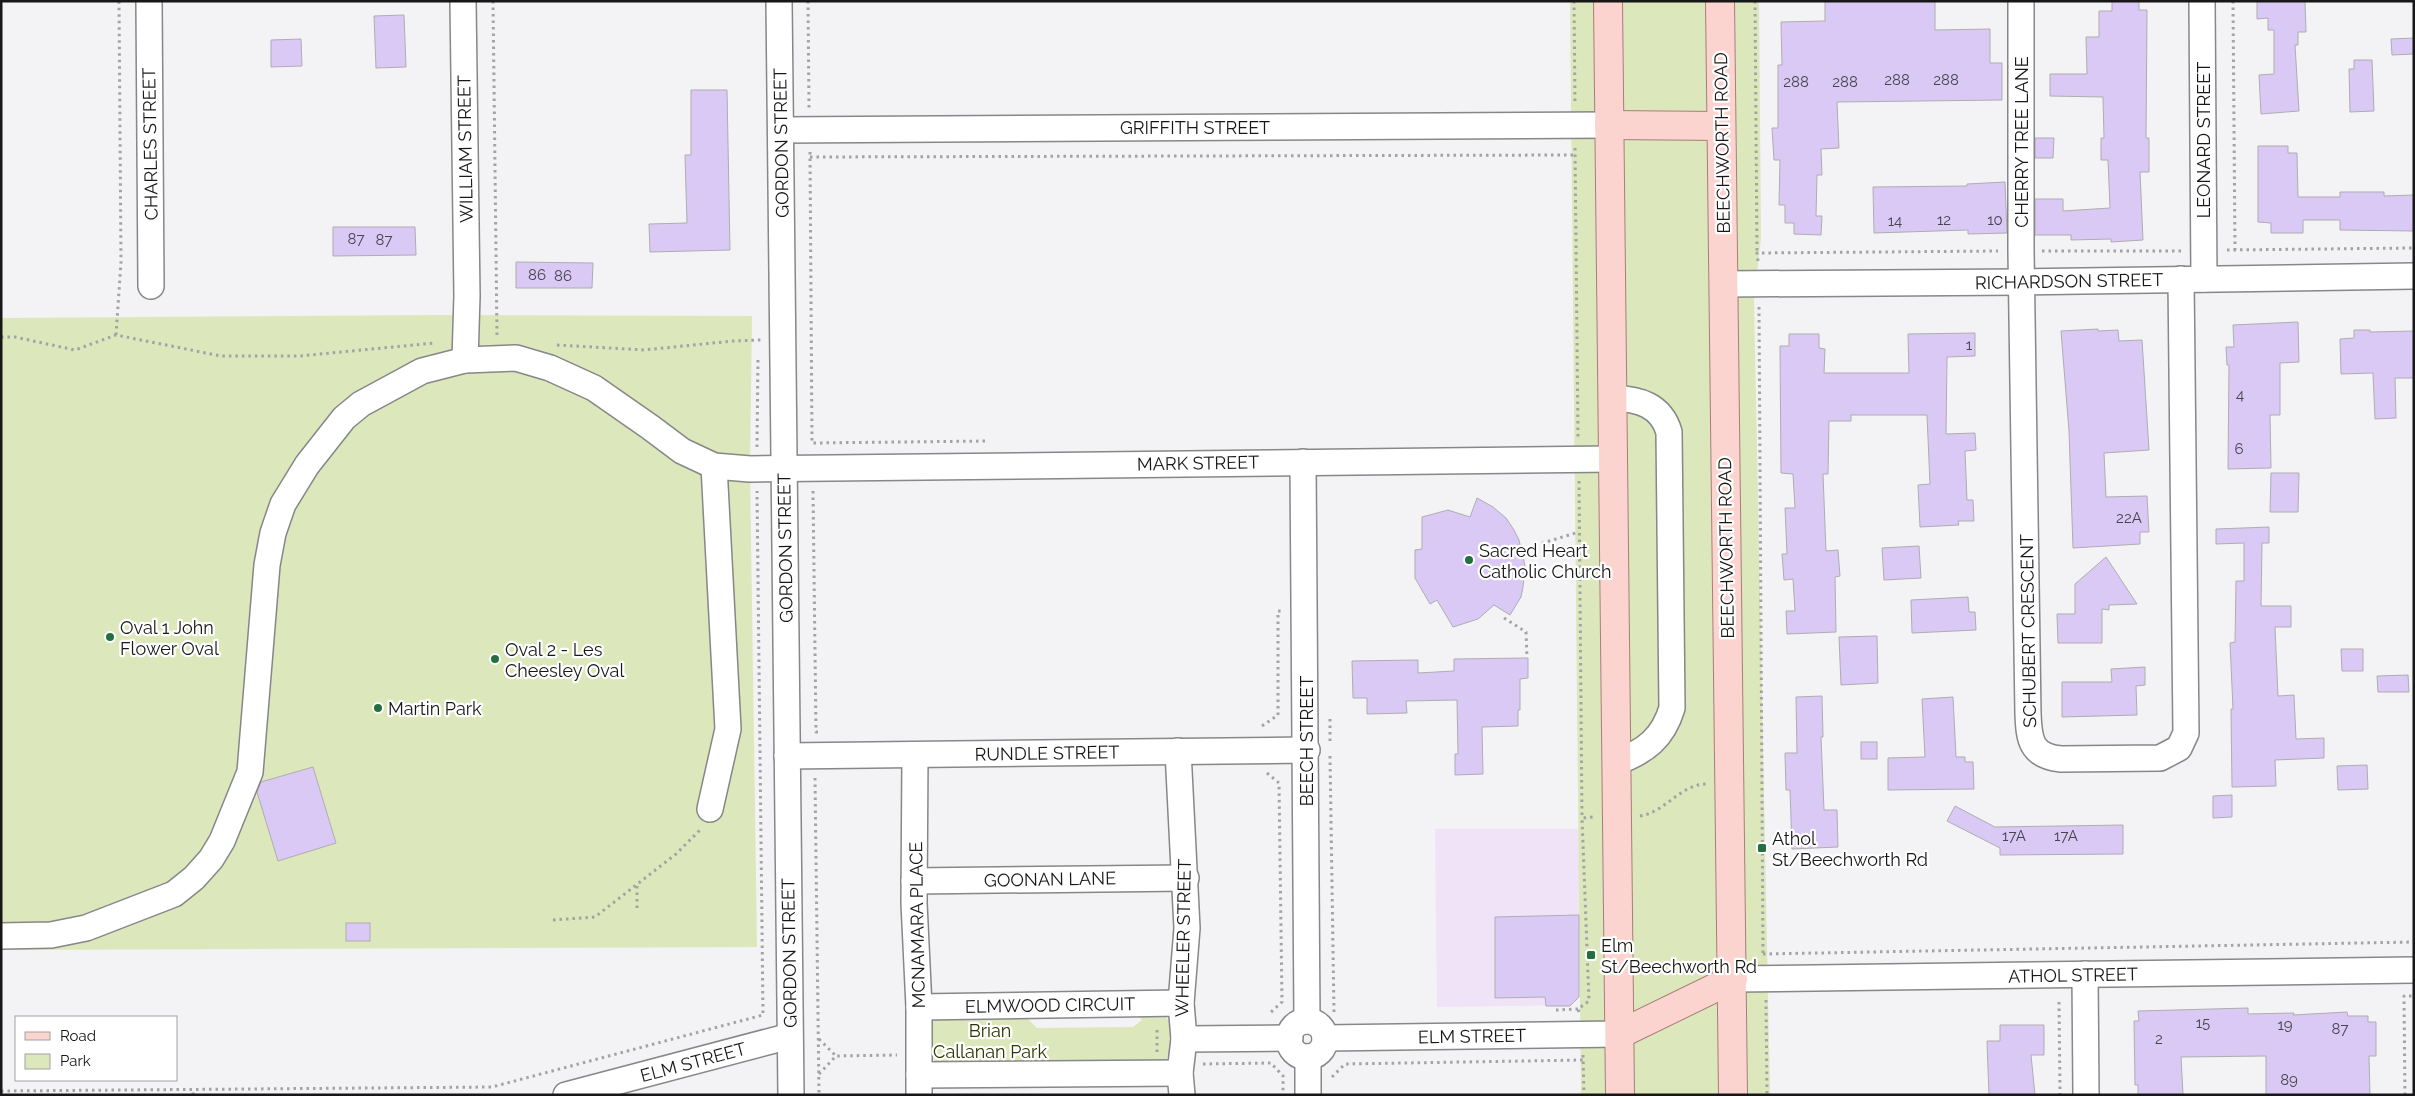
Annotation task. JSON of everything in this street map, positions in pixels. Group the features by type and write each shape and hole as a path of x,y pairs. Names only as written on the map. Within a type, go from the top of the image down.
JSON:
{"main road":[{"path":"1608,1 1617,762 1616,899 1620,1095"},
{"name":"BEECHWORTH ROAD","path":"1720,1 1733,1095"},
{"path":"1610,125 1721,126"},
{"path":"1620,1034 1733,979"}],"street":[{"name":"CHARLES STREET","path":"149,1 151,286"},
{"name":"WILLIAM STREET","path":"463,1 467,296 465,350"},
{"name":"GORDON STREET","path":"779,1 791,1095"},
{"name":"CHERRY TREE LANE","path":"2021,1 2022,282"},
{"name":"LEONARD STREET","path":"2193,279 2204,251 2202,1"},
{"name":"GRIFFITH STREET","path":"781,130 1610,125"},
{"name":"RICHARDSON STREET","path":"1724,284 2414,276"},
{"name":"SCHUBERT CRESCENT","path":"2022,282 2030,738 2041,753 2054,758 2160,758 2179,748 2183,742 2187,723 2193,279"},
{"path":"1,936 51,935 86,928 109,920 174,894 194,878 211,859 226,834 250,772 267,565 273,533 284,504 307,464 344,418 361,404 465,350 516,358 550,368 594,388 650,426 682,451 714,466 728,728 710,809"},
{"path":"1613,398 1633,399 1652,408 1665,418 1669,432 1672,708 1667,724 1642,752 1617,762"},
{"name":"MARK STREET","path":"714,466 784,467 812,455 1303,462 1612,459"},
{"name":"BEECH STREET","path":"1291,1032 1307,750 1303,462"},
{"name":"RUNDLE STREET","path":"787,756 815,744 915,755 1307,750"},
{"name":"WHEELER STREET","path":"1178,751 1186,878 1187,935 1182,965 1181,1003 1184,1039 1181,1077"},
{"name":"MCNAMARA PLACE","path":"915,755 914,881 919,1007 919,1075"},
{"name":"GOONAN LANE","path":"914,881 1186,878"},
{"name":"ATHOL STREET","path":"1733,979 2414,970"},
{"path":"2085,974 2086,1095"},
{"name":"ELMWOOD CIRCUIT","path":"919,1007 1181,1003"},
{"path":"1184,1039 1291,1032 1319,1025 1325,1038 1321,1050 1314,1056 1308,1057 1294,1051 1291,1032"},
{"name":"ELM STREET","path":"1325,1038 1620,1034"},
{"name":"ELM STREET","path":"566,1095 790,1036"},
{"path":"1308,1057 1308,1095"},
{"path":"919,1075 1181,1077"}],"path":[{"path":"116,335 121,262 119,1"},
{"path":"1,337 15,337 75,350 116,335 221,356 300,356 465,350 498,342 493,1"},
{"path":"808,1 819,1095"},
{"path":"1574,1 1582,818"},
{"path":"1755,1 1757,253 1759,284 1763,953"},
{"path":"2233,1 2235,250"},
{"path":"810,157 1576,155"},
{"path":"1757,253 2414,248"},
{"path":"1,1091 492,1086 762,1015 756,468 758,340"},
{"path":"556,345 644,350 758,340 782,340"},
{"path":"1568,435 1578,435"},
{"path":"812,455 991,441"},
{"path":"1523,549 1580,532"},
{"path":"1254,726 1264,726 1278,715 1278,611 1305,611"},
{"path":"1504,618 1526,632 1527,657"},
{"path":"815,744 826,732"},
{"path":"1265,771 1280,784 1282,1002 1270,1013 1278,1023 1291,1032 1275,1052 1271,1063"},
{"path":"553,920 595,917 676,854 702,827 710,809"},
{"path":"637,884 637,908"},
{"path":"2404,1095 2404,996 2414,996"},
{"path":"2059,1002 2060,1095"},
{"path":"818,1038 836,1056 919,1075"},
{"path":"818,1074 836,1056"},
{"path":"1332,1077 1345,1064 1583,1060"},
{"path":"1181,1077 1271,1063"},
{"path":"1271,1063 1283,1076 1283,1095"},
{"path":"193,1089 193,1095"}],"shaded area":[{"path":"1435,829 1579,829 1579,997 1570,1005 1437,1007"}],"green space":[{"path":"1570,1 1759,1 1761,238 1754,299 1770,1095 1581,1095"},
{"name":"Martin Park","path":"436,315 752,316 750,469 757,947 1,950 1,318"},
{"name":"Brian Callanan Park","path":"1131,1010 1164,1014 1168,1019 1172,1033 1171,1047 1166,1060 1161,1064 938,1064 930,1054 931,1024 935,1019 1021,1012 1037,1028 1133,1027 1142,1020"}],"building":[{"path":"1825,1 1935,1 1935,30 1990,29 1990,63 2002,63 2002,100 1837,102 1839,148 1821,149 1822,175 1817,175 1816,216 1822,216 1821,235 1794,234 1794,223 1785,223 1785,205 1779,205 1780,160 1774,160 1772,128 1778,128 1778,65 1782,65 1781,22 1825,21"},
{"path":"2112,1 2139,1 2139,10 2147,10 2146,138 2149,138 2149,172 2140,172 2143,240 2111,242 2111,239 2071,240 2071,235 2035,235 2035,199 2063,199 2063,211 2110,208 2108,160 2101,160 2101,138 2104,138 2103,97 2050,96 2050,74 2087,74 2086,37 2099,37 2099,11 2112,11"},
{"path":"2257,1 2305,1 2306,32 2298,32 2298,45 2295,45 2299,111 2261,114 2259,75 2274,74 2274,30 2268,30 2268,18 2257,19"},
{"path":"404,15 406,67 376,68 374,16"},
{"path":"2414,38 2414,54 2392,55 2391,39"},
{"path":"301,39 302,66 271,67 271,40"},
{"path":"2354,60 2372,60 2374,111 2350,112 2349,69 2354,69"},
{"path":"691,90 727,90 730,250 650,252 649,224 687,223 685,155 691,155"},
{"path":"2035,138 2054,138 2053,158 2035,158"},
{"path":"2258,146 2288,146 2288,153 2297,153 2298,197 2340,197 2340,192 2384,192 2384,196 2414,195 2414,231 2340,230 2340,220 2303,220 2303,233 2271,233 2271,223 2258,222"},
{"path":"2005,182 2007,233 1968,234 1968,230 1874,233 1873,187 1967,186 1967,184"},
{"path":"333,227 415,227 416,255 333,256"},
{"path":"516,262 593,263 592,288 516,288"},
{"path":"2298,322 2299,362 2280,363 2280,415 2270,415 2271,468 2228,469 2229,365 2227,365 2226,347 2234,347 2233,325"},
{"path":"2098,329 2098,331 2118,330 2119,341 2142,340 2149,450 2104,453 2106,497 2147,496 2149,532 2140,532 2140,544 2073,548 2069,431 2061,331"},
{"path":"2354,330 2370,330 2370,332 2414,331 2414,378 2395,378 2396,418 2375,419 2373,373 2341,374 2340,339 2354,338"},
{"path":"1975,333 1975,356 1947,357 1946,434 1975,433 1976,450 1965,451 1967,500 1973,500 1974,521 1958,521 1959,525 1920,527 1918,485 1930,484 1927,415 1851,415 1851,421 1829,421 1828,474 1823,474 1826,551 1838,550 1840,576 1835,577 1836,632 1787,634 1786,611 1795,611 1793,579 1784,580 1782,554 1787,554 1785,508 1795,508 1793,474 1781,473 1780,346 1789,346 1789,334 1819,334 1819,348 1825,349 1824,373 1909,373 1908,334"},
{"path":"2271,473 2299,473 2298,512 2270,512"},
{"name":"Sacred Heart Catholic Church","path":"1477,498 1493,507 1506,518 1514,530 1519,540 1525,566 1523,587 1521,597 1510,615 1494,605 1478,619 1453,627 1437,600 1430,604 1415,578 1415,550 1422,549 1422,517 1448,510 1470,517"},
{"path":"2269,527 2269,543 2262,543 2261,606 2291,606 2291,627 2275,627 2278,696 2294,695 2296,739 2324,738 2324,758 2275,760 2276,786 2232,787 2231,709 2233,709 2230,643 2235,642 2236,581 2244,581 2244,543 2216,544 2216,529"},
{"path":"1919,546 1921,578 1884,580 1882,548"},
{"path":"2106,557 2137,604 2109,605 2109,610 2102,609 2102,643 2058,643 2057,614 2075,614 2075,584"},
{"path":"1968,597 1969,612 1975,612 1976,630 1912,633 1911,600"},
{"path":"1877,636 1878,683 1841,685 1839,637"},
{"path":"2341,649 2363,649 2363,671 2342,671"},
{"path":"1528,658 1528,678 1520,679 1518,726 1482,727 1483,774 1455,775 1455,754 1458,754 1457,700 1406,701 1407,713 1367,714 1367,698 1353,698 1352,661 1418,660 1418,673 1454,671 1454,659"},
{"path":"2145,667 2145,685 2136,686 2137,715 2062,717 2062,682 2112,682 2111,669"},
{"path":"2408,675 2409,692 2378,692 2377,676"},
{"path":"1822,696 1823,737 1821,737 1824,810 1837,810 1838,847 1792,849 1790,790 1786,790 1785,753 1797,753 1796,697"},
{"path":"1953,697 1956,757 1965,757 1965,762 1973,762 1974,789 1888,790 1888,758 1925,757 1922,699"},
{"path":"1861,742 1877,742 1877,759 1861,759"},
{"path":"2367,765 2368,789 2338,790 2337,766"},
{"path":"313,767 336,843 278,861 257,792 261,782"},
{"path":"2232,795 2232,817 2213,818 2213,796"},
{"path":"1955,806 1995,827 2123,825 2123,854 2000,855 2000,848 1947,821"},
{"path":"1579,915 1579,997 1570,1006 1546,1006 1545,997 1495,998 1495,917"},
{"path":"346,923 370,923 370,941 346,941"},
{"path":"2248,1008 2248,1014 2294,1013 2293,1015 2347,1012 2348,1016 2368,1016 2368,1022 2376,1022 2376,1056 2369,1056 2370,1095 2266,1095 2266,1056 2181,1057 2183,1095 2138,1095 2138,1085 2135,1085 2134,1021 2139,1021 2138,1011"},
{"path":"2000,1025 2044,1025 2044,1055 2031,1055 2035,1095 1989,1095 1987,1041 2000,1041"}],"place":[{"name":"Sacred Heart Catholic Church","path":"1469,560"},
{"name":"Oval 1 John Flower Oval","path":"110,637"},
{"name":"Oval 2 - Les Cheesley Oval","path":"495,659"},
{"name":"Martin Park","path":"378,708"},
{"name":"Athol St/Beechworth Rd","path":"1762,848"},
{"name":"Elm St/Beechworth Rd","path":"1591,955"}]}
